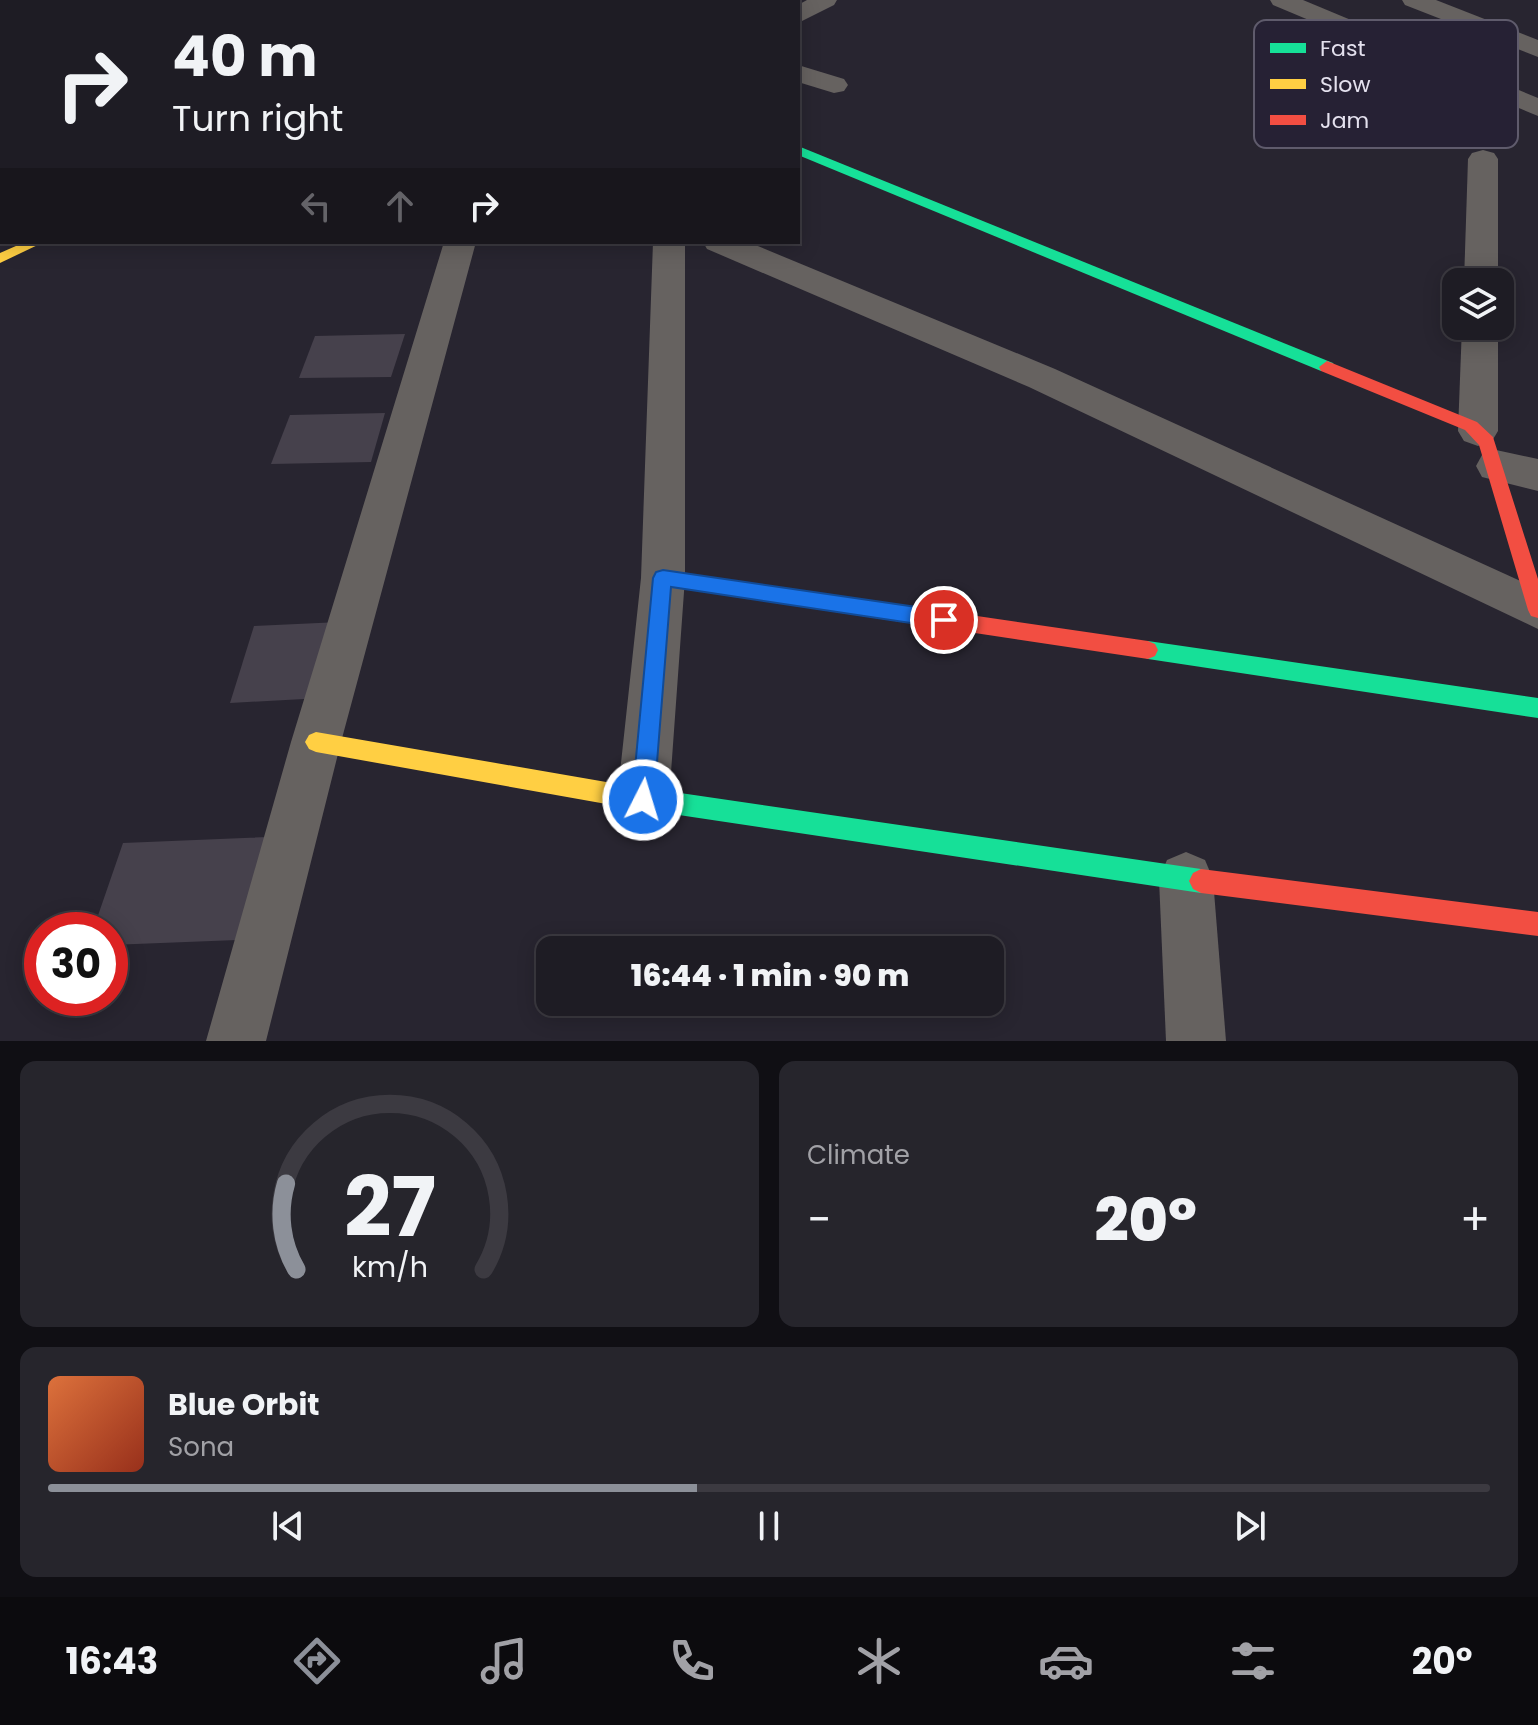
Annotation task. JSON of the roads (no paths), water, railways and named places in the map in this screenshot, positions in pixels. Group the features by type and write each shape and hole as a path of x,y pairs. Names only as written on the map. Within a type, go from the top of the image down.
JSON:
{"street":[{"path":"800,14 825,0"},
{"path":"1282,0 1329,20"},
{"path":"1414,0 1465,20"},
{"path":"1518,41 1538,49"},
{"path":"800,74 834,85"},
{"path":"1518,100 1538,108"},
{"path":"800,151 1478,431 1487,442 1496,466 1538,610"},
{"path":"1481,268 1483,159"},
{"path":"0,258 32,244"},
{"path":"236,1041 316,742 459,244"},
{"path":"643,800 663,578 669,244"},
{"path":"724,244 1042,378 1538,610"},
{"path":"1478,431 1480,340"},
{"path":"1496,466 1538,475"},
{"path":"663,578 1538,708"},
{"path":"316,742 643,800 1186,879 1538,924"},
{"path":"1186,879 1196,1041"}]}
